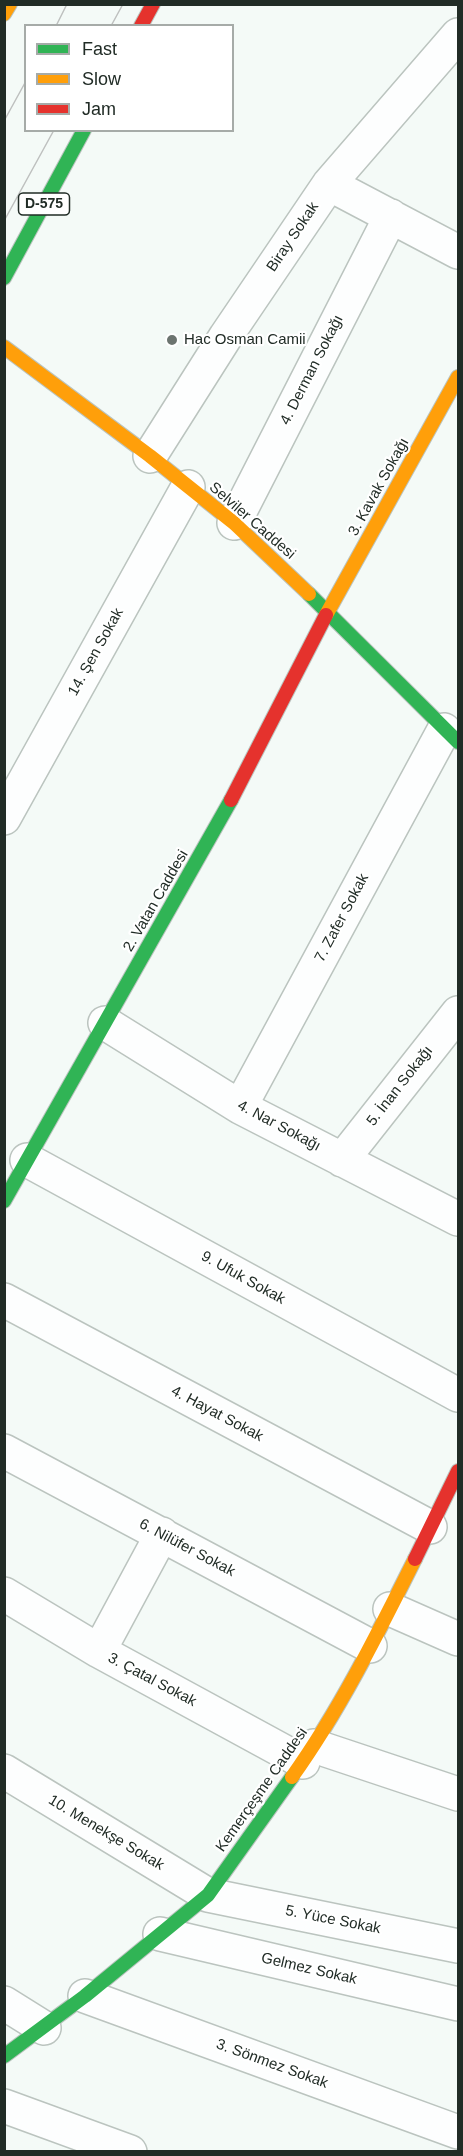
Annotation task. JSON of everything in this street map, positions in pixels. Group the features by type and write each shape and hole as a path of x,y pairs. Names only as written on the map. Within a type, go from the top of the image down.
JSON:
{"main road":[{"path":"4,14 10,4"},
{"path":"142,24 153,4"},
{"name":"D-575","path":"4,278 83,132"},
{"name":"Selviler Caddesi","path":"4,347 150,456 234,523 328,612 451,736"},
{"name":"3. Kavak Sokağı","path":"328,612 459,377"},
{"name":"2. Vatan Caddesi","path":"4,1201 218,826 328,612"},
{"name":"Kemerçeşme Caddesi","path":"4,2056 85,1996 208,1895 309,1754 390,1609 459,1471"}],"street":[{"name":"Biray Sokak","path":"150,456 226,336 329,184 459,34"},
{"path":"329,184 459,252"},
{"name":"4. Derman Sokağı","path":"234,523 391,216"},
{"name":"14. Şen Sokak","path":"4,818 188,487"},
{"name":"7. Zafer Sokak","path":"240,1107 451,736"},
{"name":"5. İnan Sokağı","path":"342,1160 459,1013"},
{"name":"4. Nar Sokağı","path":"105,1023 240,1107 342,1160 455,1210"},
{"name":"9. Ufuk Sokak","path":"27,1160 459,1395"},
{"name":"4. Hayat Sokak","path":"4,1300 430,1527"},
{"name":"6. Nilüfer Sokak","path":"4,1451 370,1646"},
{"path":"99,1651 162,1534"},
{"name":"3. Çatal Sokak","path":"4,1594 99,1651 309,1754 459,1794"},
{"path":"390,1609 459,1639"},
{"name":"10. Menekşe Sokak","path":"4,1771 208,1895"},
{"name":"5. Yüce Sokak","path":"208,1895 459,1946"},
{"name":"Gelmez Sokak","path":"160,1934 459,2004"},
{"name":"3. Sönmez Sokak","path":"85,1996 459,2132"},
{"path":"4,2003 44,2028"},
{"path":"4,2106 130,2151"}],"tram line":[{"path":"57,24 67,4"},
{"path":"112,24 123,4"},
{"path":"4,121 24,85"},
{"path":"4,221 53,132"}],"traffic: fast":[{"path":"4,278 83,132"},
{"path":"309,594 458,742"},
{"path":"4,1201 231,800"},
{"path":"4,2056 85,1996 208,1895 292,1777"}],"traffic: slow":[{"path":"4,14 10,4"},
{"path":"4,347 150,456 234,523 309,594"},
{"path":"326,615 458,377"},
{"path":"292,1777 342,1698 415,1559"}],"traffic: jam":[{"path":"142,24 153,4"},
{"path":"231,800 326,615"},
{"path":"415,1559 458,1471"}],"place":[{"name":"Hac Osman Camii","path":"172,340"}]}
